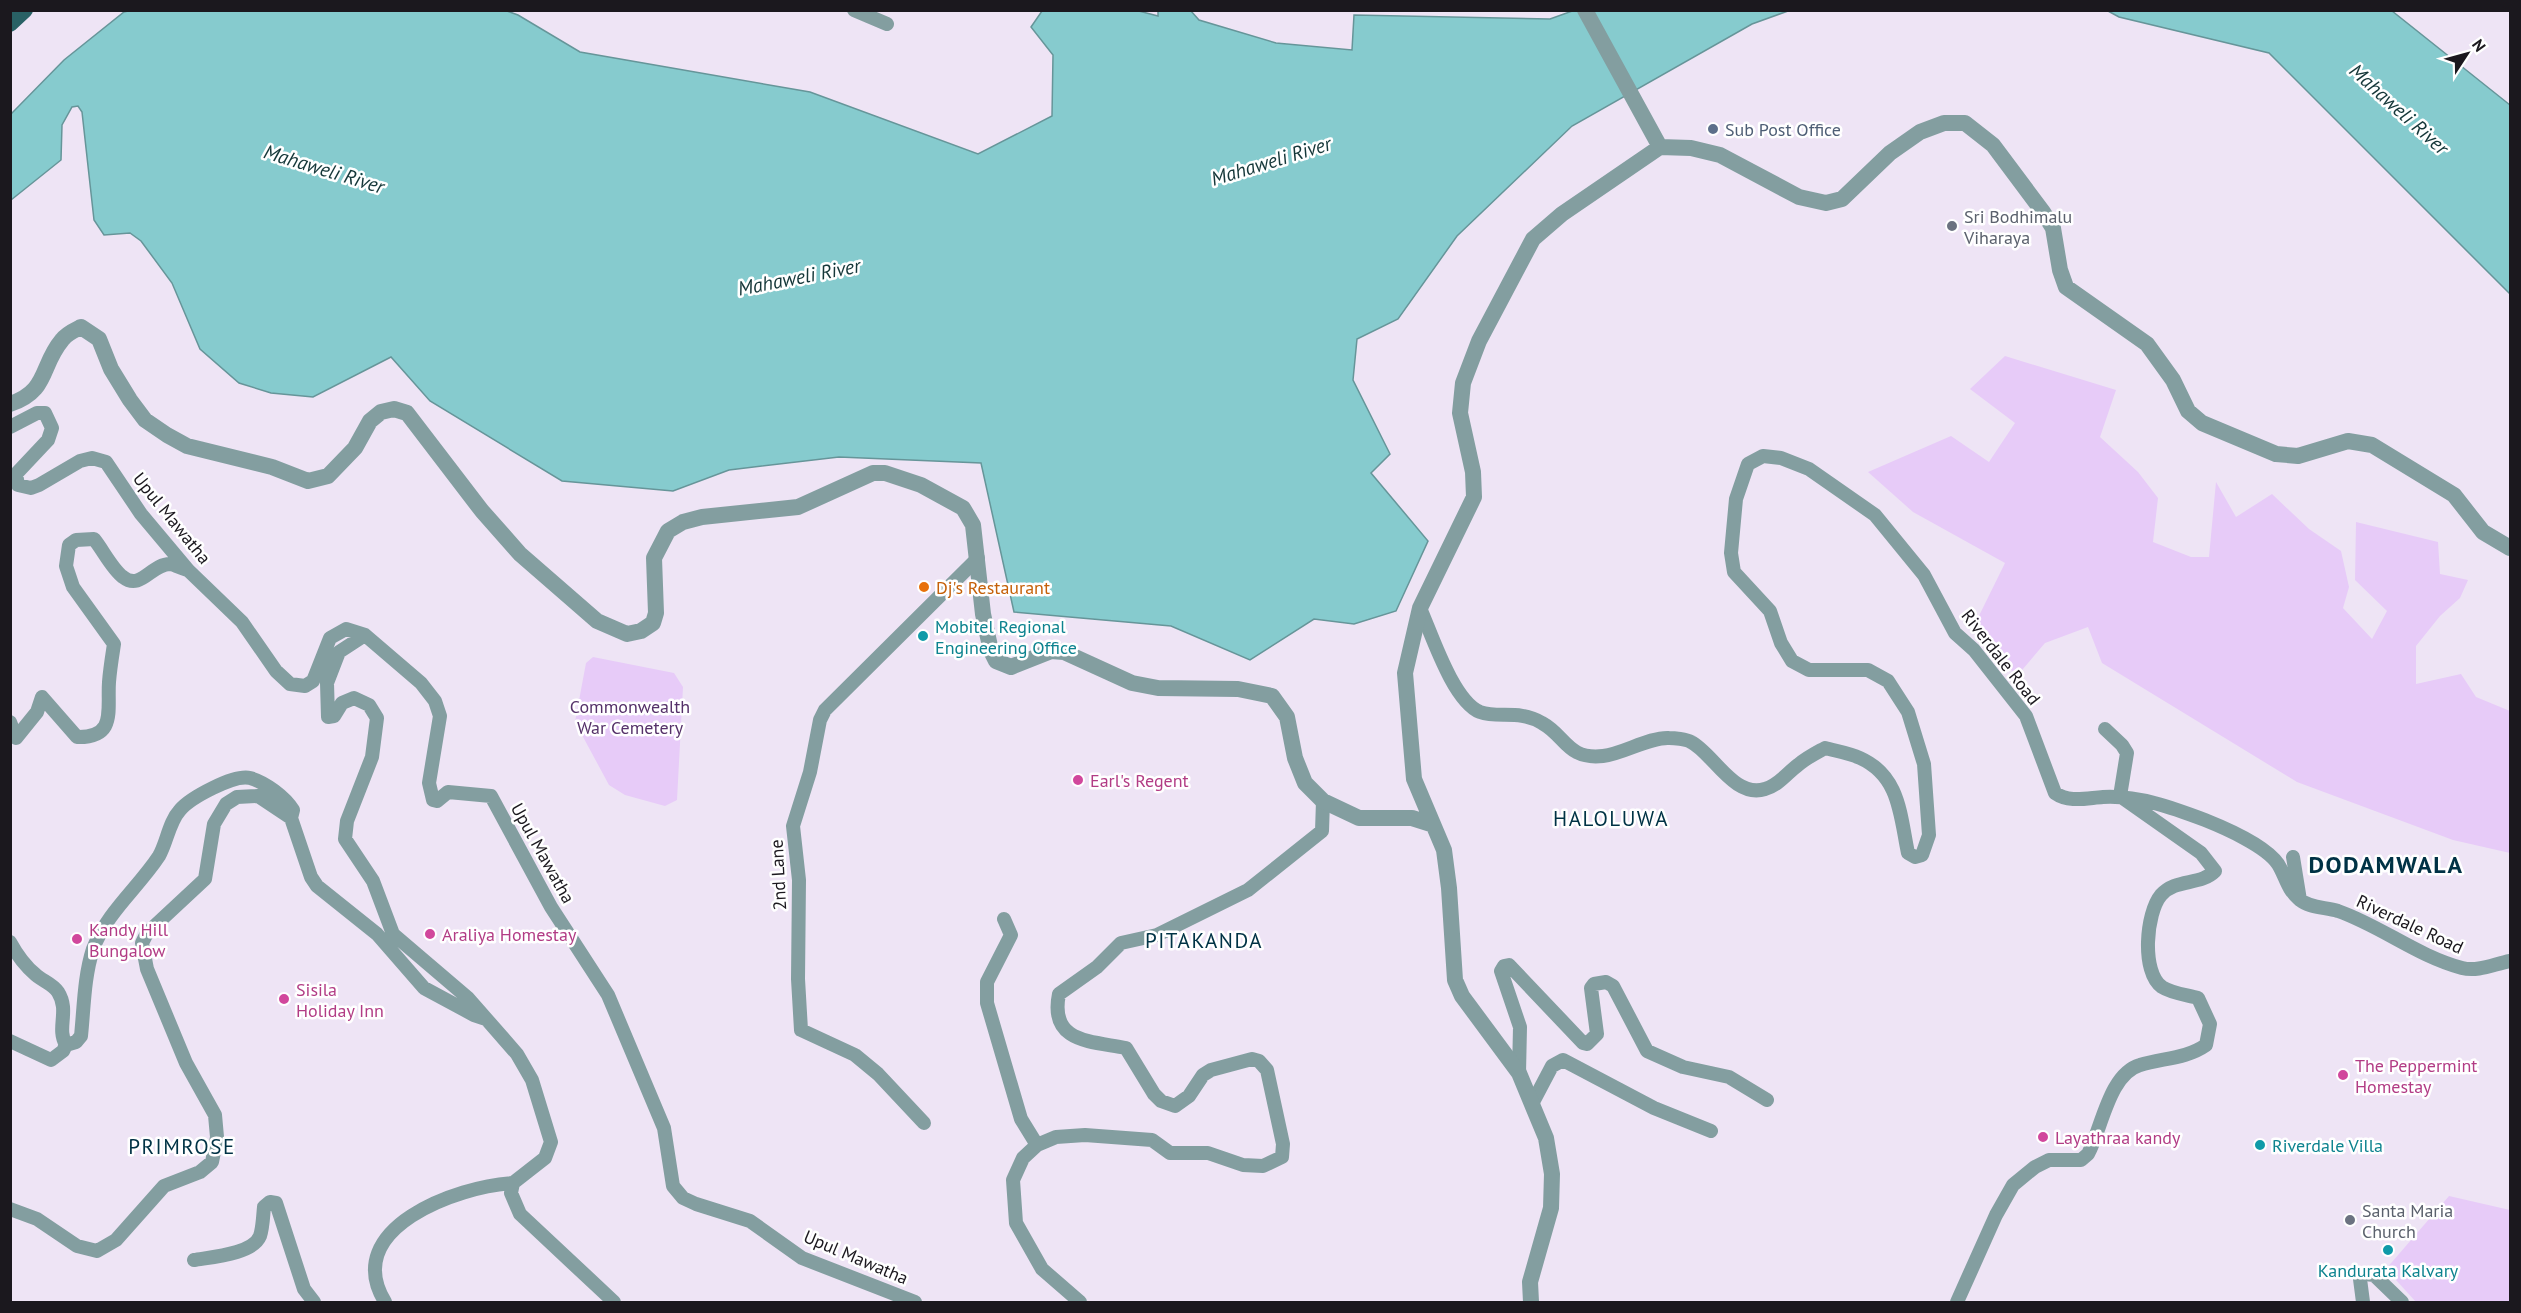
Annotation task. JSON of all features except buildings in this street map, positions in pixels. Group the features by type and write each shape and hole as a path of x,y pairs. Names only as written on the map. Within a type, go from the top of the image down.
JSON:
{"main road":[{"path":"10,24 25,10"}],"street":[{"path":"854,10 887,24"},
{"path":"1585,10 1660,147"},
{"path":"1531,1302 1530,1282 1551,1208 1552,1174 1546,1138 1519,1073 1462,996 1455,980 1444,850 1431,824 1414,779 1405,673 1420,608 1474,497 1473,472 1460,413 1463,383 1479,341 1533,239 1562,214 1660,147 1691,147 1720,155 1799,197 1827,203 1842,199 1890,153 1920,132 1944,123 1965,123 1993,145 2053,228 2060,270 2066,287 2147,344 2172,380 2188,411 2202,423 2276,454 2298,456 2348,441 2372,445 2450,492 2483,532 2511,548"},
{"path":"10,404 22,400 35,391 62,339 81,327 99,339 111,369 145,420 167,435 187,446 272,467 308,481 328,476 355,448 370,421 381,412 394,408 406,413 482,511 520,554 597,621 627,634 641,632 653,623 656,613 654,558 668,531 683,522 702,518 798,507 873,473 885,473 921,485 963,508 973,525 983,614 991,651 996,661 1011,667 1051,651 1064,651 1131,683 1158,688 1238,689 1272,696 1287,717 1294,758 1305,783 1323,801 1359,818 1412,818 1431,824"},
{"name":"Upul Mawatha","path":"10,427 37,413 45,413 52,429 48,440 16,474 18,485 31,488 39,485 80,461 92,458 106,462 141,514 188,570 242,622 276,671 290,684 305,686 313,681 330,638 346,629 365,635 421,683 435,701 440,716 429,783 433,800 437,801 448,792 491,796 550,907 608,995 664,1128 673,1186 683,1198 750,1221 802,1258 915,1302"},
{"name":"Riverdale Road","path":"1420,608 1454,686 1467,704 1482,713 1519,714 1533,718 1549,727 1569,749 1585,755 1603,756 1667,737 1691,742 1730,780 1750,789 1764,789 1787,776 1797,765 1825,748 1862,759 1889,779 1896,793 1908,853 1915,857 1922,855 1929,835 1924,764 1908,712 1888,681 1869,670 1809,670 1792,661 1781,643 1770,611 1734,572 1731,553 1736,499 1748,464 1763,456 1781,458 1809,469 1875,515 1898,542 1924,576 1955,633 1974,650 2026,716 2055,793 2065,800 2120,796 2147,801 2205,820 2261,848 2278,864 2286,885 2300,900 2370,925 2420,952 2463,969 2477,969 2511,961"},
{"path":"10,722 16,738 37,712 42,697 77,736 92,737 106,726 109,717 109,682 114,644 73,587 66,566 69,545 76,540 94,538 122,576 131,582 142,580 154,568 170,564 188,570"},
{"name":"2nd Lane","path":"924,1123 878,1074 855,1055 801,1030 798,979 799,880 793,826 810,772 820,720 825,710 978,558"},
{"path":"365,635 339,652 327,683 328,717 334,716 342,703 354,698 369,705 377,718 372,757 347,820 345,839 373,881 393,934 468,998 517,1054 532,1080 550,1142 545,1158 513,1183 453,1195 408,1217 384,1239 374,1267 381,1296 385,1302"},
{"path":"1957,1302 1996,1215 2013,1185 2035,1167 2049,1160 2080,1160 2088,1154 2116,1083 2137,1065 2195,1053 2206,1045 2210,1024 2198,998 2162,987 2155,979 2147,941 2151,915 2161,895 2175,884 2208,878 2215,871 2201,853 2120,796 2127,753 2105,729"},
{"path":"10,1041 51,1060 63,1051 66,1045 76,1042 81,1036 87,969 94,947 111,914 159,856 180,810 202,794 232,780 249,778 273,790 293,810 291,818 310,877 317,886 377,934 424,988 486,1019"},
{"path":"10,1209 37,1219 77,1246 97,1251 116,1240 164,1186 200,1172 212,1162 217,1137 215,1115 177,1042 147,969 142,943 147,933 206,879 214,824 226,804 237,797 258,796 291,818"},
{"path":"1080,1302 1042,1269 1016,1223 1013,1180 1023,1158 1037,1145 1056,1137 1085,1135 1152,1140 1170,1153 1208,1153 1243,1166 1263,1166 1282,1157 1283,1143 1267,1070 1259,1061 1252,1059 1211,1070 1203,1075 1189,1096 1175,1106 1161,1101 1154,1094 1126,1048 1074,1037 1062,1027 1057,1006 1059,994 1097,967 1121,943 1157,935 1248,890 1322,831 1323,801"},
{"path":"2293,857 2300,900"},
{"path":"1004,918 1011,935 987,982 987,1003 1021,1119 1037,1145"},
{"path":"10,942 18,957 34,974 57,989 64,1004 62,1038 66,1045"},
{"path":"1519,1073 1520,1027 1501,971 1504,966 1509,965 1583,1043 1587,1044 1597,1034 1591,988 1594,984 1606,982 1613,986 1647,1051 1683,1067 1729,1077 1767,1100"},
{"path":"1532,1104 1552,1066 1563,1060 1610,1087 1711,1131"},
{"path":"513,1183 511,1193 520,1214 614,1302"},
{"path":"194,1260 242,1250 254,1245 260,1236 264,1207 270,1202 276,1203 304,1289 315,1302"},
{"path":"2363,1301 2360,1280 2365,1274 2374,1275 2403,1302"}],"green space":[{"path":"2005,356 2116,390 2100,437 2138,472 2158,498 2153,542 2191,557 2209,557 2216,482 2236,517 2272,494 2309,529 2341,551 2349,587 2343,608 2372,639 2387,611 2355,580 2356,522 2438,542 2440,574 2468,580 2460,598 2440,616 2416,646 2416,684 2461,674 2476,697 2510,711 2510,853 2453,840 2297,782 2102,663 2088,627 2045,643 2017,676 1972,630 2005,563 1913,512 1868,472 1951,436 1989,462 2015,423 1970,389"},
{"name":"Commonwealth War Cemetery","path":"593,657 674,673 683,687 677,800 665,806 625,795 609,785 575,722 586,663"},
{"path":"2449,1196 2510,1210 2510,1302 2416,1302 2386,1269"}],"water":[{"name":"Mahaweli River","path":"1135,10 1158,16 1158,11 1191,11 1199,20 1276,43 1352,50 1354,15 1550,19 1575,10 1788,11 1752,24 1572,126 1457,236 1398,319 1357,339 1353,380 1390,454 1371,473 1428,541 1396,611 1354,624 1314,619 1250,660 1171,626 1014,612 981,463 839,457 729,470 673,491 562,481 430,401 391,357 313,397 271,393 239,383 200,349 172,283 141,241 130,233 104,235 94,220 82,112 78,106 72,107 62,125 61,160 11,200 11,114 64,60 128,11 507,11 518,15 580,52 810,92 978,154 1052,116 1053,55 1031,27 1042,11"},
{"name":"Mahaweli River","path":"2108,11 2392,11 2510,105 2510,294 2269,53 2119,17"}],"place":[{"name":"Sub Post Office","path":"1713,129"},
{"name":"Sri Bodhimalu Viharaya","path":"1952,226"},
{"name":"Dj's Restaurant","path":"924,587"},
{"name":"Mobitel Regional Engineering Office","path":"923,636"},
{"name":"Earl's Regent","path":"1078,780"},
{"name":"Araliya Homestay","path":"430,934"},
{"name":"Kandy Hill Bungalow","path":"77,939"},
{"name":"Sisila Holiday Inn","path":"284,999"},
{"name":"The Peppermint Homestay","path":"2343,1075"},
{"name":"Layathraa kandy","path":"2043,1137"},
{"name":"Riverdale Villa","path":"2260,1145"},
{"name":"Santa Maria Church","path":"2350,1220"},
{"name":"Kandurata Kalvary","path":"2388,1250"}],"district":[{"name":"HALOLUWA","path":"1611,818"},
{"name":"DODAMWALA","path":"2386,864"},
{"name":"PITAKANDA","path":"1204,940"},
{"name":"PRIMROSE","path":"182,1146"}]}
